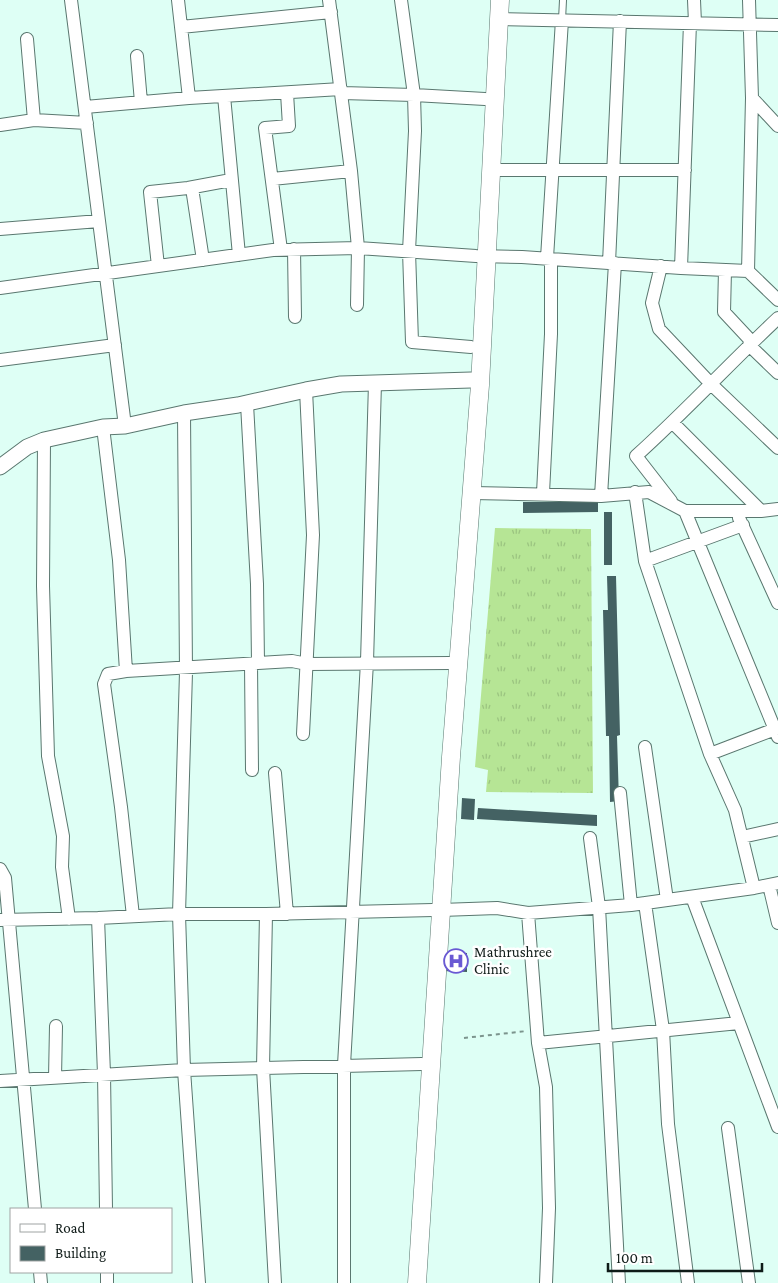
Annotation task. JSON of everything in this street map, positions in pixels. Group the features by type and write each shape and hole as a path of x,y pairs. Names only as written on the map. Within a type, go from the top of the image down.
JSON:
{"main road":[{"path":"408,1283 422,1064 451,757 480,385 485,100 490,0"},
{"path":"417,1283 451,663 471,380 471,347 490,170 500,0"}],"street":[{"path":"71,0 125,426"},
{"path":"178,0 189,98"},
{"path":"401,0 414,95 415,131 409,251 412,342 471,347"},
{"path":"681,268 694,0"},
{"path":"748,271 752,98 749,0"},
{"path":"181,27 330,6 342,91 358,248 357,305"},
{"path":"499,19 778,25"},
{"path":"544,493 551,334 549,258 562,20"},
{"path":"601,496 612,263 620,21"},
{"path":"27,39 34,120"},
{"path":"137,56 141,102"},
{"path":"85,107 189,98 342,91 485,100"},
{"path":"281,250 265,128 289,126 287,93"},
{"path":"224,96 239,255"},
{"path":"752,98 778,126"},
{"path":"0,126 34,120 87,123"},
{"path":"490,170 685,170"},
{"path":"272,179 351,171"},
{"path":"158,266 150,192 192,188 231,180"},
{"path":"192,188 203,260"},
{"path":"0,229 99,221"},
{"path":"0,288 281,250 358,248 748,271 778,300"},
{"path":"294,250 295,317"},
{"path":"661,266 652,304 659,329 711,384 778,448"},
{"path":"725,270 724,312 778,373"},
{"path":"710,754 777,731 698,543 679,508 636,456 673,423 750,343 778,318"},
{"path":"0,360 114,345"},
{"path":"0,467 27,447 44,440 103,428 125,426 184,413 247,404 306,390 341,384 471,380"},
{"path":"344,1283 344,1065 368,662 375,383"},
{"path":"303,734 313,535 306,390"},
{"path":"247,404 257,584 252,770"},
{"path":"184,413 186,667 179,914 184,1070 199,1283"},
{"path":"673,423 761,511"},
{"path":"103,428 119,560 126,670"},
{"path":"44,440 43,586 48,756 63,836 62,867 69,919"},
{"path":"634,492 645,562 710,754 735,810 754,888"},
{"path":"473,493 544,493 601,496 649,492 679,508 736,511 778,509"},
{"path":"736,511 778,603"},
{"path":"645,562 743,525"},
{"path":"133,916 121,807 104,684 108,674 126,670 292,661 306,664 368,662 451,663"},
{"path":"645,747 667,900"},
{"path":"276,773 286,914"},
{"path":"620,793 632,904"},
{"path":"742,837 778,829"},
{"path":"590,838 599,907 619,1283"},
{"path":"0,870 5,878 4,920 23,1080 35,1208"},
{"path":"4,920 179,914 286,914 497,908 528,913 646,903 774,884 778,923"},
{"path":"692,897 778,1127"},
{"path":"646,903 664,1030 668,1124 688,1283"},
{"path":"528,913 537,1036 546,1087 549,1208 546,1283"},
{"path":"266,914 263,1068 275,1283"},
{"path":"98,918 104,1074 106,1208"},
{"path":"537,1036 606,1036 739,1022"},
{"path":"55,1078 56,1026"},
{"path":"0,1081 184,1070 422,1064"},
{"path":"728,1128 749,1283"}],"lane":[{"path":"562,20 563,0"}],"path":[{"path":"464,1038 537,1036"}],"green space":[{"path":"495,528 591,529 593,793 486,792 488,770 475,767"}],"building":[{"path":"523,502 598,502 598,512 523,513"},
{"path":"604,512 612,512 612,565 604,565"},
{"path":"607,576 616,576 620,735 617,736 619,801 610,802 609,736 606,736 603,610 608,610"},
{"path":"462,798 475,799 474,820 461,819"},
{"path":"478,808 597,815 597,826 477,819"},
{"path":"443,952 467,953 467,972 442,971"}],"place":[{"name":"Mathrushree Clinic","path":"456,961"}]}
